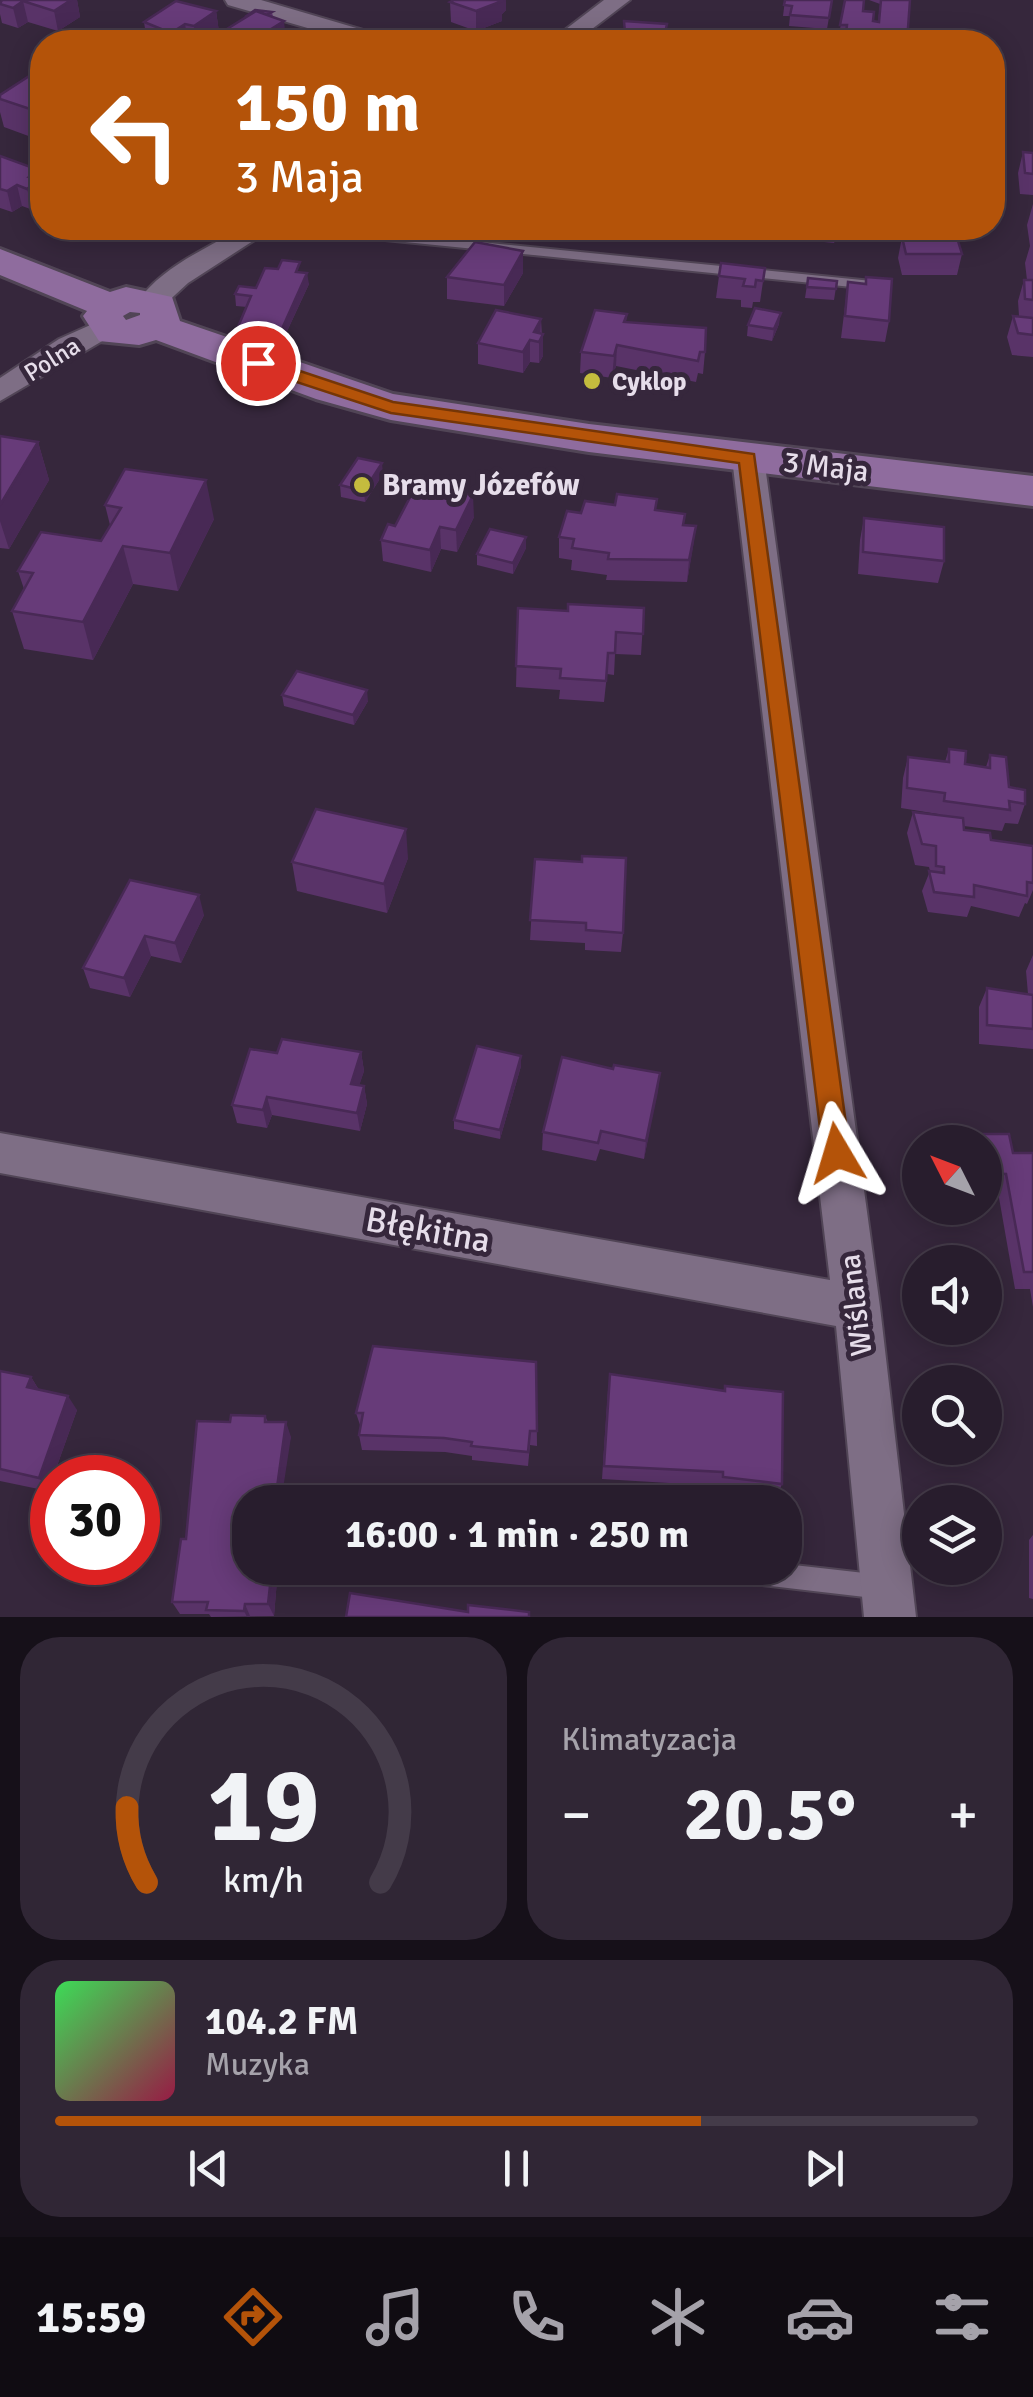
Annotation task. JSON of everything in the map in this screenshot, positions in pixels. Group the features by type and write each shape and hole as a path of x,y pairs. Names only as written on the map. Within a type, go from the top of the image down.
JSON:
{"street":[{"path":"236,0 338,30"},
{"path":"577,30 619,0"},
{"path":"0,261 108,316 129,334 154,313 178,277 240,240"},
{"name":"3 Maja","path":"154,313 331,390 391,407 748,458 1033,490"},
{"name":"Polna","path":"0,392 108,316"},
{"name":"Wiślana","path":"748,458 857,1307 888,1602"},
{"name":"Błękitna","path":"0,1152 857,1307"}],"lane":[{"path":"423,240 874,286"},
{"path":"802,1585 888,1602"}],"building":[{"path":"2,0 71,0 54,11 23,1 13,8 0,4"},
{"path":"785,0 832,0 829,18 790,15 792,6 784,5"},
{"path":"845,0 864,0 863,11 874,12 873,21 879,22 881,0 910,0 908,30 846,30 847,25 840,25"},
{"path":"176,1 216,11 194,26 185,24 176,30 144,22"},
{"path":"502,1 476,11 450,2"},
{"path":"256,11 284,21 270,30 225,30"},
{"path":"624,21 667,24 666,30 625,30"},
{"path":"30,76 30,109 0,99 0,95"},
{"path":"1023,152 1033,153 1033,174 1025,173"},
{"path":"0,156 30,167 27,189 17,185 7,191 0,189"},
{"path":"903,240 958,240 962,254 906,254"},
{"path":"475,242 523,251 504,285 447,277"},
{"path":"282,260 300,262 296,272 307,273 281,331 238,327 251,296 235,294 239,286 256,288 265,268 278,269"},
{"path":"721,263 765,268 763,281 756,280 755,287 743,286 745,279 719,276"},
{"path":"866,277 892,279 889,321 845,316 848,282 866,284"},
{"path":"808,278 837,281 836,289 807,287"},
{"path":"1024,280 1033,280 1033,300 1025,299"},
{"path":"755,308 781,313 774,329 748,325"},
{"path":"496,310 541,319 534,332 543,334 539,342 530,340 523,352 478,343"},
{"path":"595,310 627,314 624,322 706,328 705,352 700,352 698,361 617,345 614,356 581,352"},
{"path":"1013,316 1033,318 1033,335 1018,333"},
{"path":"0,436 38,442 0,505"},
{"path":"358,458 382,463 364,491 340,485"},
{"path":"125,469 206,480 170,553 123,546 83,622 12,611 33,573 18,571 41,532 101,541 121,508 105,505"},
{"path":"417,484 473,495 456,530 440,527 430,550 381,540 388,524 395,526"},
{"path":"617,494 657,499 655,510 685,514 683,525 696,526 689,560 608,559 609,553 572,548 574,539 559,537 567,511 581,513 585,501 615,505"},
{"path":"864,518 944,527 944,561 863,552"},
{"path":"490,529 526,537 513,563 477,554"},
{"path":"568,604 644,608 643,634 616,632 615,653 608,653 606,681 560,678 561,669 516,666 518,608 568,611"},
{"path":"297,671 367,690 353,715 282,695"},
{"path":"949,749 966,751 965,764 990,768 990,755 1006,757 1009,787 1025,790 1025,804 1009,801 1010,810 944,801 945,793 907,788 908,757 949,762"},
{"path":"316,809 406,829 384,884 292,862"},
{"path":"913,812 963,818 964,830 990,833 991,840 1033,846 1033,883 1027,882 1027,896 974,885 974,897 934,892 929,871 944,873 944,867 936,866 936,846 922,844"},
{"path":"582,856 626,858 623,933 586,930 586,923 530,920 535,859 582,862"},
{"path":"130,880 199,895 175,943 145,936 124,978 83,968"},
{"path":"987,988 1033,995 1033,1029 987,1025"},
{"path":"282,1039 361,1052 351,1084 364,1086 357,1113 267,1097 263,1110 232,1105 250,1049 277,1053"},
{"path":"477,1046 521,1056 500,1130 454,1120"},
{"path":"562,1057 613,1069 614,1065 660,1073 646,1141 601,1131 598,1143 543,1132"},
{"path":"1002,1134 1009,1134 1013,1153 1033,1153 1033,1272 1024,1272 1006,1174 1002,1174"},
{"path":"373,1346 536,1362 537,1431 530,1431 528,1452 471,1446 472,1442 444,1438 359,1435 363,1413 356,1413"},
{"path":"0,1371 31,1377 27,1387 68,1396 47,1455 30,1455 30,1476 0,1469"},
{"path":"610,1374 725,1391 725,1386 783,1392 782,1484 723,1477 723,1472 604,1466"},
{"path":"231,1415 265,1416 265,1422 286,1422 277,1485 232,1485 232,1585 270,1585 268,1604 245,1604 244,1611 206,1610 208,1602 172,1602 181,1539 186,1539 197,1421 230,1422"},
{"path":"350,1593 468,1612 468,1605 529,1612 529,1617 346,1617"}],"place":[{"name":"Cyklop","path":"592,381"},
{"name":"Bramy Józefów","path":"362,485"}],"route":[{"path":"258,363 391,407 558,434 748,458 837,1153"}]}
